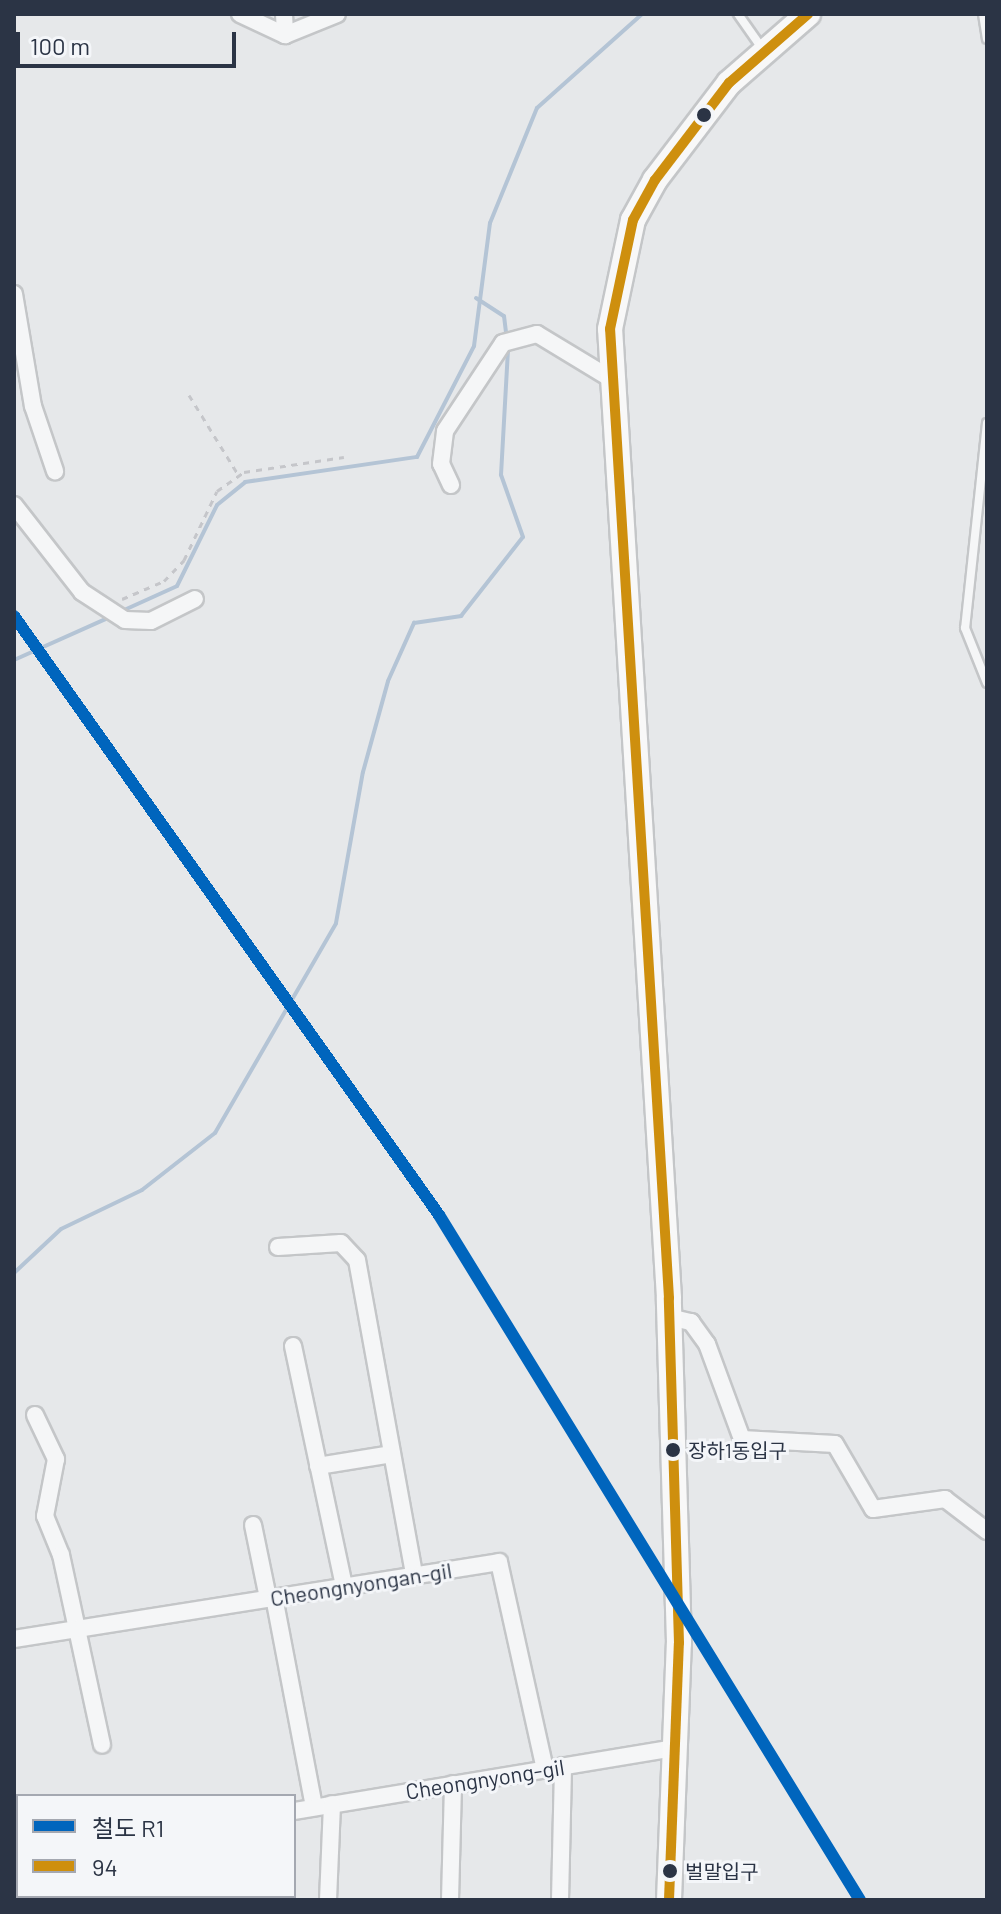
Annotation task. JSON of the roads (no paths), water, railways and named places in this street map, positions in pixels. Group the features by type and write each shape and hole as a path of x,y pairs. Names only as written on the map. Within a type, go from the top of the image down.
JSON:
{"street":[{"path":"240,14 285,35 337,14"},
{"path":"275,14 286,14 285,35"},
{"path":"669,1900 679,1643 669,1317 610,329 633,220 729,83 808,14"},
{"path":"14,294 33,406 55,471"},
{"path":"451,485 441,464 445,431 509,340 558,342 613,380"},
{"path":"14,505 102,608 125,620 151,621 195,599"},
{"path":"278,1247 341,1243 357,1260 414,1575"},
{"path":"669,1317 691,1322 707,1344 742,1439 835,1444 873,1509 945,1499 987,1531"},
{"path":"293,1346 344,1586"},
{"path":"35,1415 56,1459 45,1516 76,1628 102,1745"},
{"path":"318,1466 392,1454"},
{"path":"253,1525 314,1807"},
{"name":"Cheongnyongan-gil","path":"14,1639 499,1562 545,1769"},
{"name":"Cheongnyong-gil","path":"296,1811 675,1748"},
{"path":"560,1900 563,1766"},
{"path":"450,1900 453,1784"},
{"path":"328,1900 332,1804"}],"lane":[{"path":"738,14 765,52"},
{"path":"983,14 987,39"},
{"path":"987,423 965,628 987,683"}],"waterway":[{"path":"122,611 177,586 217,505 245,482 417,457 474,346 490,223 537,108 642,14"},
{"path":"476,298 504,316 507,339"},
{"path":"14,1273 61,1229 142,1190 215,1133 336,923 363,772 388,681 414,623 461,616 523,537 501,475 508,348"},
{"path":"14,660 110,617"}],"rail line":[{"name":"R1","path":"14,616 439,1215 860,1900"}],"place":[{"name":"장하1동입구","path":"673,1450"},
{"name":"벌말입구","path":"670,1871"}]}
